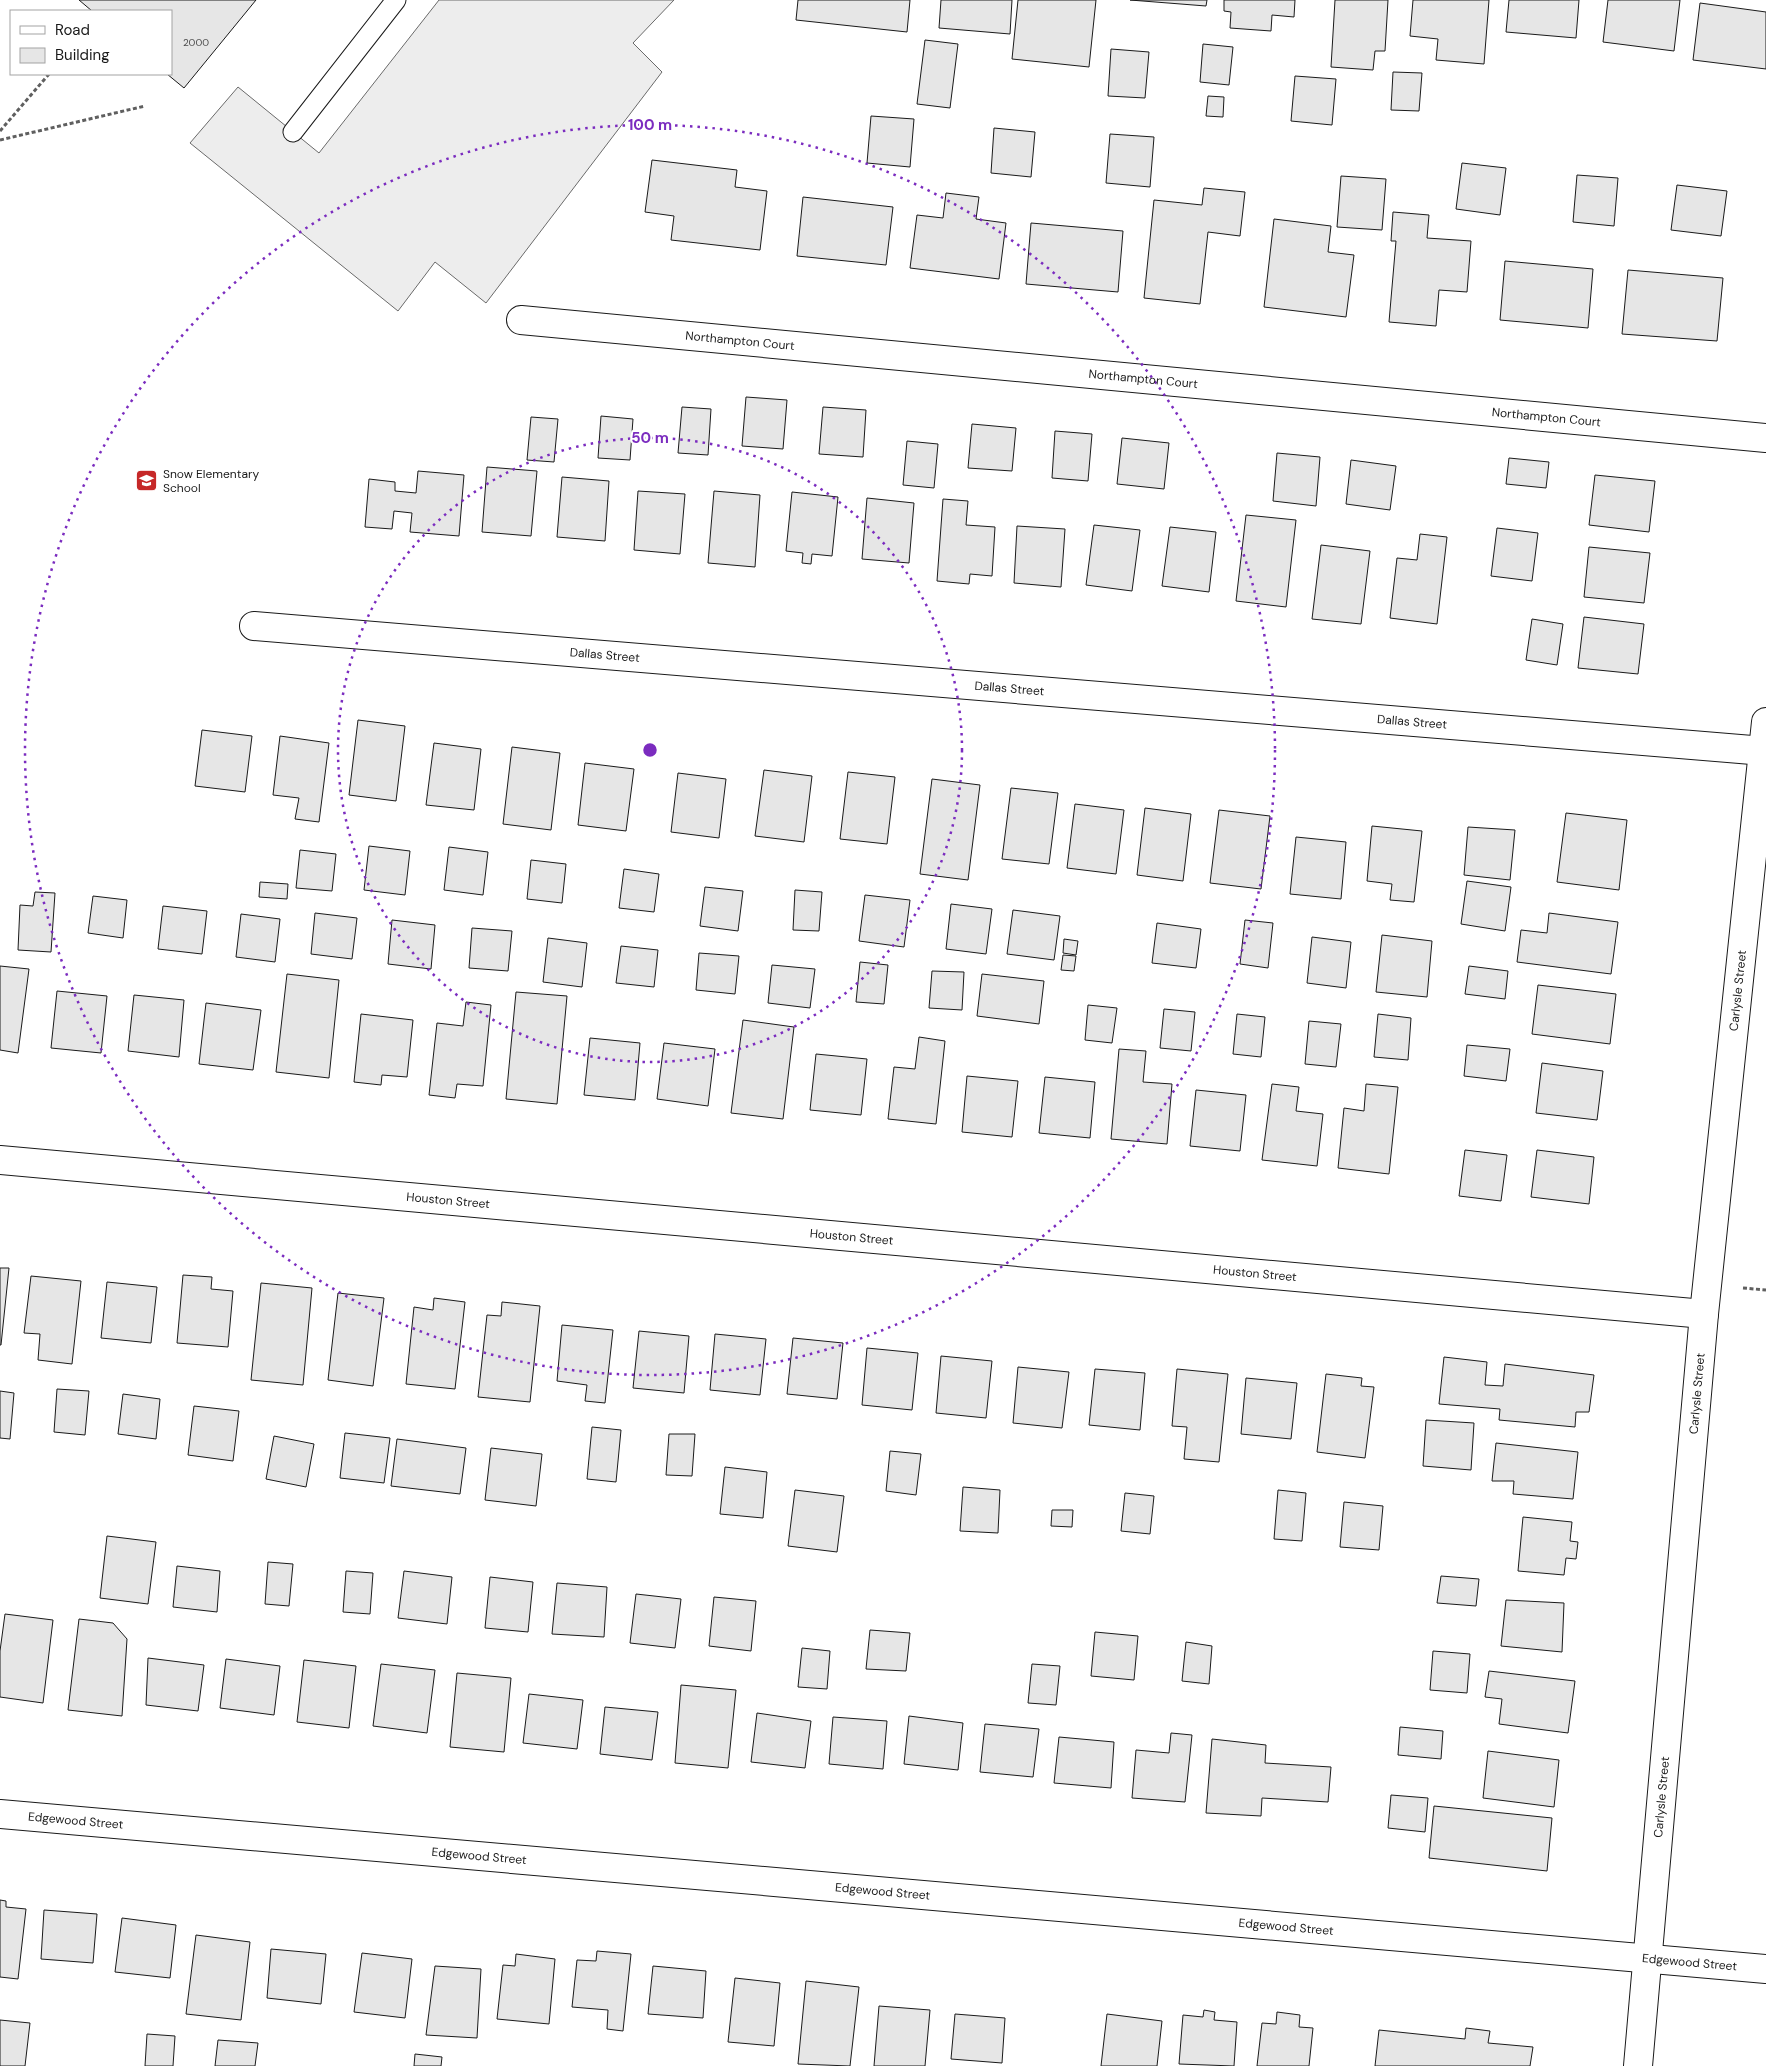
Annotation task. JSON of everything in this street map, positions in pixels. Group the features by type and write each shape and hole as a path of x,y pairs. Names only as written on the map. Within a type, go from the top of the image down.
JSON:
{"street":[{"name":"Northampton Court","path":"521,320 1766,438"},
{"name":"Dallas Street","path":"254,626 1765,750"},
{"name":"Carlysle Street","path":"1638,2066 1704,1314 1765,750 1766,722"},
{"name":"Houston Street","path":"0,1160 1704,1314"},
{"name":"Edgewood Street","path":"0,1814 1766,1969"}],"lane":[{"path":"294,132 396,0"}],"path":[{"path":"0,130 48,75"},
{"path":"0,140 145,106"},
{"path":"1735,1288 1766,1290"}],"shaded area":[{"path":"439,0 674,0 633,43 662,72 486,303 435,262 398,311 190,143 238,87 319,153"}],"building":[{"path":"79,0 256,0 184,88 168,75 172,75 172,10 91,10"},
{"path":"798,0 910,0 907,32 796,20"},
{"path":"941,0 1012,0 1010,34 939,28"},
{"path":"1018,0 1096,0 1089,67 1012,59"},
{"path":"1130,0 1207,0 1206,6"},
{"path":"1224,0 1295,0 1294,17 1272,15 1271,31 1230,28 1231,12 1224,11"},
{"path":"1335,0 1388,0 1385,51 1375,51 1373,70 1331,67"},
{"path":"1413,0 1489,0 1484,64 1436,60 1438,39 1410,36"},
{"path":"1509,0 1579,0 1576,38 1506,32"},
{"path":"1608,0 1680,0 1674,51 1603,42"},
{"path":"1700,3 1766,12 1766,69 1693,60"},
{"path":"925,40 958,44 950,108 917,104"},
{"path":"1203,44 1233,47 1229,85 1200,82"},
{"path":"1111,49 1149,52 1145,98 1108,96"},
{"path":"1393,72 1422,73 1419,111 1391,110"},
{"path":"1295,76 1336,79 1332,125 1291,121"},
{"path":"1208,96 1224,97 1223,117 1206,116"},
{"path":"871,116 914,119 910,167 867,163"},
{"path":"994,128 1035,132 1031,177 991,173"},
{"path":"1110,134 1154,137 1150,187 1106,183"},
{"path":"652,160 737,170 735,187 767,191 760,250 671,240 674,216 645,212"},
{"path":"1462,163 1506,168 1500,215 1456,209"},
{"path":"1577,175 1618,178 1614,226 1573,222"},
{"path":"1341,176 1386,179 1382,230 1337,227"},
{"path":"1677,185 1727,191 1721,236 1671,230"},
{"path":"1204,188 1245,192 1240,236 1208,232 1200,304 1144,298 1154,200 1202,205"},
{"path":"946,193 979,197 976,219 1006,223 999,279 910,268 917,215 943,218"},
{"path":"803,197 893,207 886,265 797,256"},
{"path":"1393,212 1429,215 1427,238 1471,241 1467,292 1439,290 1436,326 1389,322 1396,241 1391,241"},
{"path":"1274,219 1331,226 1328,252 1354,255 1346,317 1264,307"},
{"path":"1031,223 1123,231 1118,292 1026,284"},
{"path":"1505,261 1593,269 1588,328 1500,320"},
{"path":"1628,270 1723,278 1717,341 1622,334"},
{"path":"746,397 787,400 783,449 742,446"},
{"path":"682,407 711,409 708,455 678,453"},
{"path":"823,407 866,410 863,457 819,454"},
{"path":"601,416 633,419 630,460 598,458"},
{"path":"531,417 558,419 554,462 527,460"},
{"path":"972,424 1016,428 1012,471 968,468"},
{"path":"1055,431 1092,434 1088,481 1052,478"},
{"path":"1122,438 1169,443 1164,489 1117,484"},
{"path":"907,441 938,444 934,488 903,485"},
{"path":"1277,453 1320,457 1316,506 1273,501"},
{"path":"1509,458 1549,462 1546,488 1506,484"},
{"path":"1351,460 1396,466 1390,510 1346,504"},
{"path":"487,467 537,471 531,536 482,532"},
{"path":"418,471 464,475 459,536 410,532 412,513 394,511 392,529 365,527 369,479 395,482 395,491 416,493"},
{"path":"1595,475 1655,481 1649,532 1589,525"},
{"path":"562,477 609,481 605,541 557,537"},
{"path":"638,491 685,494 680,554 634,550"},
{"path":"714,491 760,495 755,567 708,563"},
{"path":"792,492 838,497 832,556 812,554 811,564 802,563 803,553 786,551"},
{"path":"867,498 914,503 909,563 862,559"},
{"path":"943,499 968,501 966,525 995,527 992,576 970,574 969,584 937,581"},
{"path":"1246,515 1296,520 1286,607 1236,601"},
{"path":"1094,525 1140,530 1132,591 1086,585"},
{"path":"1017,526 1065,529 1061,587 1014,583"},
{"path":"1170,527 1216,532 1209,592 1162,586"},
{"path":"1497,528 1538,533 1532,581 1491,576"},
{"path":"1420,534 1447,537 1437,624 1390,618 1397,558 1417,560"},
{"path":"1321,545 1370,551 1361,624 1312,619"},
{"path":"1589,547 1650,553 1644,603 1584,597"},
{"path":"1584,617 1644,624 1638,674 1578,668"},
{"path":"1532,619 1563,624 1557,665 1526,660"},
{"path":"358,720 405,726 396,801 349,795"},
{"path":"202,730 252,736 245,792 195,786"},
{"path":"280,736 329,743 319,822 295,819 299,798 273,795"},
{"path":"434,743 481,749 474,810 426,805"},
{"path":"512,747 560,753 551,830 503,824"},
{"path":"585,763 634,769 626,831 578,825"},
{"path":"764,770 812,776 804,842 755,836"},
{"path":"848,772 895,777 887,844 840,839"},
{"path":"678,773 726,779 719,838 671,832"},
{"path":"932,779 980,785 968,880 920,874"},
{"path":"1011,788 1058,793 1049,864 1002,859"},
{"path":"1075,804 1124,810 1116,874 1067,868"},
{"path":"1145,808 1191,814 1183,881 1137,875"},
{"path":"1219,810 1270,816 1261,889 1210,883"},
{"path":"1566,813 1627,820 1619,890 1557,882"},
{"path":"1372,826 1422,831 1414,902 1390,900 1392,884 1367,881"},
{"path":"1468,827 1515,830 1510,880 1464,875"},
{"path":"1296,837 1346,842 1341,899 1290,894"},
{"path":"369,846 410,851 405,895 364,890"},
{"path":"449,847 488,852 483,895 444,890"},
{"path":"300,850 336,854 332,891 296,888"},
{"path":"531,860 566,864 562,903 527,899"},
{"path":"624,869 659,874 654,912 619,908"},
{"path":"1467,881 1511,887 1505,931 1461,924"},
{"path":"260,882 288,884 287,899 259,897"},
{"path":"705,887 743,891 738,931 700,926"},
{"path":"795,890 822,892 819,931 793,930"},
{"path":"35,892 55,893 51,952 18,950 20,905 33,906"},
{"path":"865,895 910,900 904,947 859,941"},
{"path":"93,896 127,900 123,938 88,933"},
{"path":"951,904 992,909 986,954 946,949"},
{"path":"163,906 207,911 202,954 158,949"},
{"path":"1013,910 1060,916 1054,960 1007,954"},
{"path":"315,913 357,918 352,959 311,954"},
{"path":"1549,913 1618,922 1611,974 1517,962 1521,930 1547,933"},
{"path":"241,914 280,919 275,962 236,957"},
{"path":"392,920 435,925 431,969 388,964"},
{"path":"1245,920 1273,923 1268,968 1240,964"},
{"path":"1157,923 1201,929 1196,968 1152,963"},
{"path":"472,928 512,931 508,971 469,968"},
{"path":"1382,935 1432,941 1427,997 1376,992"},
{"path":"1312,937 1351,942 1346,988 1307,983"},
{"path":"548,938 587,943 582,987 543,982"},
{"path":"1064,939 1078,941 1076,955 1063,953"},
{"path":"621,946 658,950 654,987 616,983"},
{"path":"699,953 739,956 735,994 696,990"},
{"path":"1063,955 1076,956 1074,971 1061,970"},
{"path":"860,962 888,965 884,1004 856,1002"},
{"path":"772,965 815,969 810,1008 768,1003"},
{"path":"0,966 29,969 18,1053 0,1050"},
{"path":"1469,966 1508,971 1505,999 1465,994"},
{"path":"932,971 964,972 962,1010 929,1008"},
{"path":"287,974 339,980 329,1078 276,1072"},
{"path":"982,974 1044,981 1039,1024 977,1016"},
{"path":"1538,985 1616,994 1610,1044 1532,1034"},
{"path":"57,991 107,996 101,1053 51,1048"},
{"path":"516,992 567,996 557,1104 506,1099"},
{"path":"134,995 184,1000 179,1057 128,1051"},
{"path":"466,1002 491,1005 483,1086 457,1084 455,1098 429,1095 437,1023 463,1026"},
{"path":"206,1003 261,1010 253,1070 199,1064"},
{"path":"1088,1005 1117,1008 1112,1043 1085,1040"},
{"path":"1164,1009 1195,1012 1191,1051 1160,1048"},
{"path":"361,1014 413,1020 407,1077 382,1075 381,1085 354,1082"},
{"path":"1237,1014 1265,1017 1261,1057 1233,1054"},
{"path":"1378,1014 1411,1018 1408,1060 1374,1057"},
{"path":"743,1020 794,1027 783,1119 731,1113"},
{"path":"1309,1021 1341,1024 1336,1067 1305,1064"},
{"path":"919,1037 945,1041 936,1124 888,1119 894,1067 915,1069"},
{"path":"590,1038 640,1043 635,1100 584,1095"},
{"path":"664,1043 715,1049 708,1106 657,1099"},
{"path":"1467,1045 1510,1049 1506,1081 1464,1076"},
{"path":"1119,1049 1146,1051 1143,1082 1172,1084 1167,1144 1111,1139"},
{"path":"816,1054 867,1059 861,1115 810,1110"},
{"path":"1542,1063 1603,1071 1597,1120 1536,1113"},
{"path":"967,1076 1018,1081 1012,1137 962,1132"},
{"path":"1045,1077 1095,1082 1090,1138 1039,1133"},
{"path":"1272,1084 1299,1087 1296,1111 1323,1114 1317,1166 1262,1160"},
{"path":"1366,1084 1398,1087 1389,1174 1338,1168 1344,1108 1364,1111"},
{"path":"1196,1090 1246,1095 1240,1151 1190,1146"},
{"path":"1465,1150 1507,1155 1501,1201 1459,1196"},
{"path":"1537,1150 1594,1157 1589,1204 1531,1197"},
{"path":"0,1268 9,1268 1,1345 0,1345"},
{"path":"183,1275 212,1277 211,1289 233,1291 228,1347 177,1343"},
{"path":"31,1276 81,1281 72,1364 38,1360 40,1334 24,1333"},
{"path":"107,1282 157,1287 151,1343 101,1338"},
{"path":"261,1283 312,1288 303,1385 251,1380"},
{"path":"338,1293 384,1298 373,1386 328,1380"},
{"path":"434,1298 465,1302 455,1389 406,1384 414,1307 433,1310"},
{"path":"502,1302 540,1306 530,1402 478,1397 487,1315 501,1316"},
{"path":"562,1325 613,1330 605,1403 585,1401 587,1385 557,1381"},
{"path":"639,1331 689,1336 684,1393 633,1388"},
{"path":"715,1334 766,1339 760,1395 710,1390"},
{"path":"793,1338 843,1343 837,1399 787,1394"},
{"path":"867,1348 918,1353 912,1410 862,1405"},
{"path":"941,1356 992,1361 986,1418 936,1413"},
{"path":"1444,1357 1487,1362 1485,1385 1503,1386 1505,1364 1594,1375 1589,1412 1576,1412 1575,1427 1499,1420 1500,1409 1439,1404"},
{"path":"1018,1367 1069,1372 1062,1428 1013,1423"},
{"path":"1095,1369 1145,1373 1140,1430 1089,1425"},
{"path":"1177,1369 1228,1374 1219,1462 1184,1459 1187,1427 1172,1426"},
{"path":"1326,1374 1362,1378 1361,1386 1374,1387 1365,1458 1317,1452"},
{"path":"1246,1378 1297,1383 1291,1439 1241,1434"},
{"path":"57,1389 89,1391 85,1435 54,1432"},
{"path":"0,1391 14,1393 10,1439 0,1438"},
{"path":"123,1394 160,1399 156,1439 118,1434"},
{"path":"194,1406 239,1411 233,1461 188,1455"},
{"path":"1426,1420 1474,1423 1471,1470 1423,1466"},
{"path":"592,1427 621,1430 616,1482 587,1479"},
{"path":"345,1433 390,1438 384,1483 340,1478"},
{"path":"669,1434 695,1434 692,1476 666,1475"},
{"path":"274,1436 314,1444 306,1487 266,1479"},
{"path":"397,1439 466,1448 460,1494 391,1486"},
{"path":"1496,1443 1578,1452 1573,1499 1513,1494 1514,1481 1492,1481"},
{"path":"491,1448 542,1454 536,1506 485,1500"},
{"path":"890,1451 921,1454 916,1495 886,1491"},
{"path":"725,1467 767,1472 763,1518 720,1514"},
{"path":"963,1487 1000,1490 998,1533 960,1531"},
{"path":"795,1490 844,1496 837,1552 788,1546"},
{"path":"1278,1490 1306,1493 1302,1541 1274,1539"},
{"path":"1125,1493 1154,1496 1150,1534 1121,1531"},
{"path":"1344,1502 1383,1506 1379,1550 1340,1547"},
{"path":"1052,1510 1073,1510 1072,1527 1051,1526"},
{"path":"1523,1517 1572,1522 1570,1541 1578,1542 1576,1559 1566,1558 1564,1575 1518,1571"},
{"path":"107,1536 156,1542 148,1604 100,1598"},
{"path":"268,1562 293,1564 289,1606 265,1604"},
{"path":"177,1566 220,1571 217,1612 173,1607"},
{"path":"346,1571 373,1573 370,1614 343,1612"},
{"path":"404,1571 452,1577 447,1624 398,1618"},
{"path":"1441,1576 1479,1579 1476,1606 1437,1603"},
{"path":"490,1577 533,1582 528,1632 485,1628"},
{"path":"557,1583 607,1587 604,1637 552,1634"},
{"path":"636,1594 681,1599 675,1648 630,1643"},
{"path":"714,1597 756,1601 751,1651 709,1646"},
{"path":"1506,1600 1564,1603 1562,1652 1501,1646"},
{"path":"5,1614 53,1620 43,1703 0,1697 0,1651"},
{"path":"79,1619 113,1623 127,1639 122,1716 68,1710"},
{"path":"870,1630 910,1633 906,1671 866,1669"},
{"path":"1095,1632 1138,1636 1134,1680 1091,1676"},
{"path":"1186,1642 1212,1646 1209,1684 1182,1681"},
{"path":"802,1648 830,1651 827,1689 798,1687"},
{"path":"1433,1651 1470,1654 1467,1693 1430,1690"},
{"path":"148,1658 204,1665 198,1711 146,1705"},
{"path":"226,1659 280,1666 274,1715 220,1708"},
{"path":"304,1660 356,1666 349,1728 297,1722"},
{"path":"381,1664 435,1670 427,1733 373,1726"},
{"path":"1032,1664 1060,1666 1056,1705 1028,1703"},
{"path":"1489,1671 1575,1681 1568,1733 1499,1724 1502,1699 1485,1697"},
{"path":"457,1673 511,1678 504,1752 450,1747"},
{"path":"681,1685 736,1690 728,1768 675,1763"},
{"path":"529,1694 583,1700 577,1749 523,1743"},
{"path":"605,1707 658,1712 652,1760 600,1754"},
{"path":"757,1713 811,1721 805,1768 751,1762"},
{"path":"909,1716 963,1723 958,1770 904,1764"},
{"path":"833,1717 887,1721 883,1769 829,1764"},
{"path":"985,1724 1039,1729 1033,1777 980,1772"},
{"path":"1400,1727 1443,1731 1441,1759 1398,1755"},
{"path":"1171,1733 1192,1735 1185,1802 1132,1798 1136,1750 1169,1753"},
{"path":"1059,1737 1114,1742 1111,1788 1054,1783"},
{"path":"1212,1739 1266,1745 1265,1763 1331,1767 1328,1802 1262,1798 1261,1816 1206,1813"},
{"path":"1488,1751 1559,1760 1554,1807 1483,1798"},
{"path":"1391,1795 1428,1798 1425,1832 1388,1828"},
{"path":"1434,1806 1552,1818 1547,1871 1429,1858"},
{"path":"0,1900 6,1901 6,1907 26,1909 18,1979 0,1977"},
{"path":"44,1910 97,1914 93,1963 41,1959"},
{"path":"122,1918 176,1925 170,1978 115,1972"},
{"path":"196,1935 250,1942 241,2020 186,2014"},
{"path":"271,1949 326,1954 321,2004 267,1998"},
{"path":"597,1951 631,1954 623,2031 607,2029 608,2010 572,2007 577,1960 596,1961"},
{"path":"362,1953 412,1959 405,2018 354,2012"},
{"path":"516,1954 555,1959 549,2024 497,2019 503,1965 515,1966"},
{"path":"435,1966 481,1969 477,2038 426,2035"},
{"path":"653,1966 706,1971 703,2018 648,2014"},
{"path":"735,1978 780,1983 774,2046 728,2042"},
{"path":"806,1981 859,1987 850,2066 798,2064"},
{"path":"879,2006 930,2010 925,2066 874,2066"},
{"path":"1204,2010 1215,2012 1214,2020 1237,2022 1234,2066 1179,2064 1183,2015 1203,2017"},
{"path":"1277,2012 1300,2015 1299,2027 1313,2028 1309,2066 1257,2066 1262,2023 1276,2024"},
{"path":"955,2014 1005,2018 1002,2063 951,2059"},
{"path":"1107,2014 1162,2021 1157,2066 1101,2066"},
{"path":"0,2020 30,2023 25,2066 0,2066"},
{"path":"1466,2028 1490,2031 1488,2043 1533,2047 1530,2066 1375,2066 1379,2030 1465,2039"},
{"path":"147,2034 175,2036 173,2066 145,2066"},
{"path":"218,2040 258,2043 255,2066 215,2066"},
{"path":"415,2054 442,2057 441,2066 414,2066"}],"place":[{"name":"Snow Elementary School","path":"147,481"}]}
